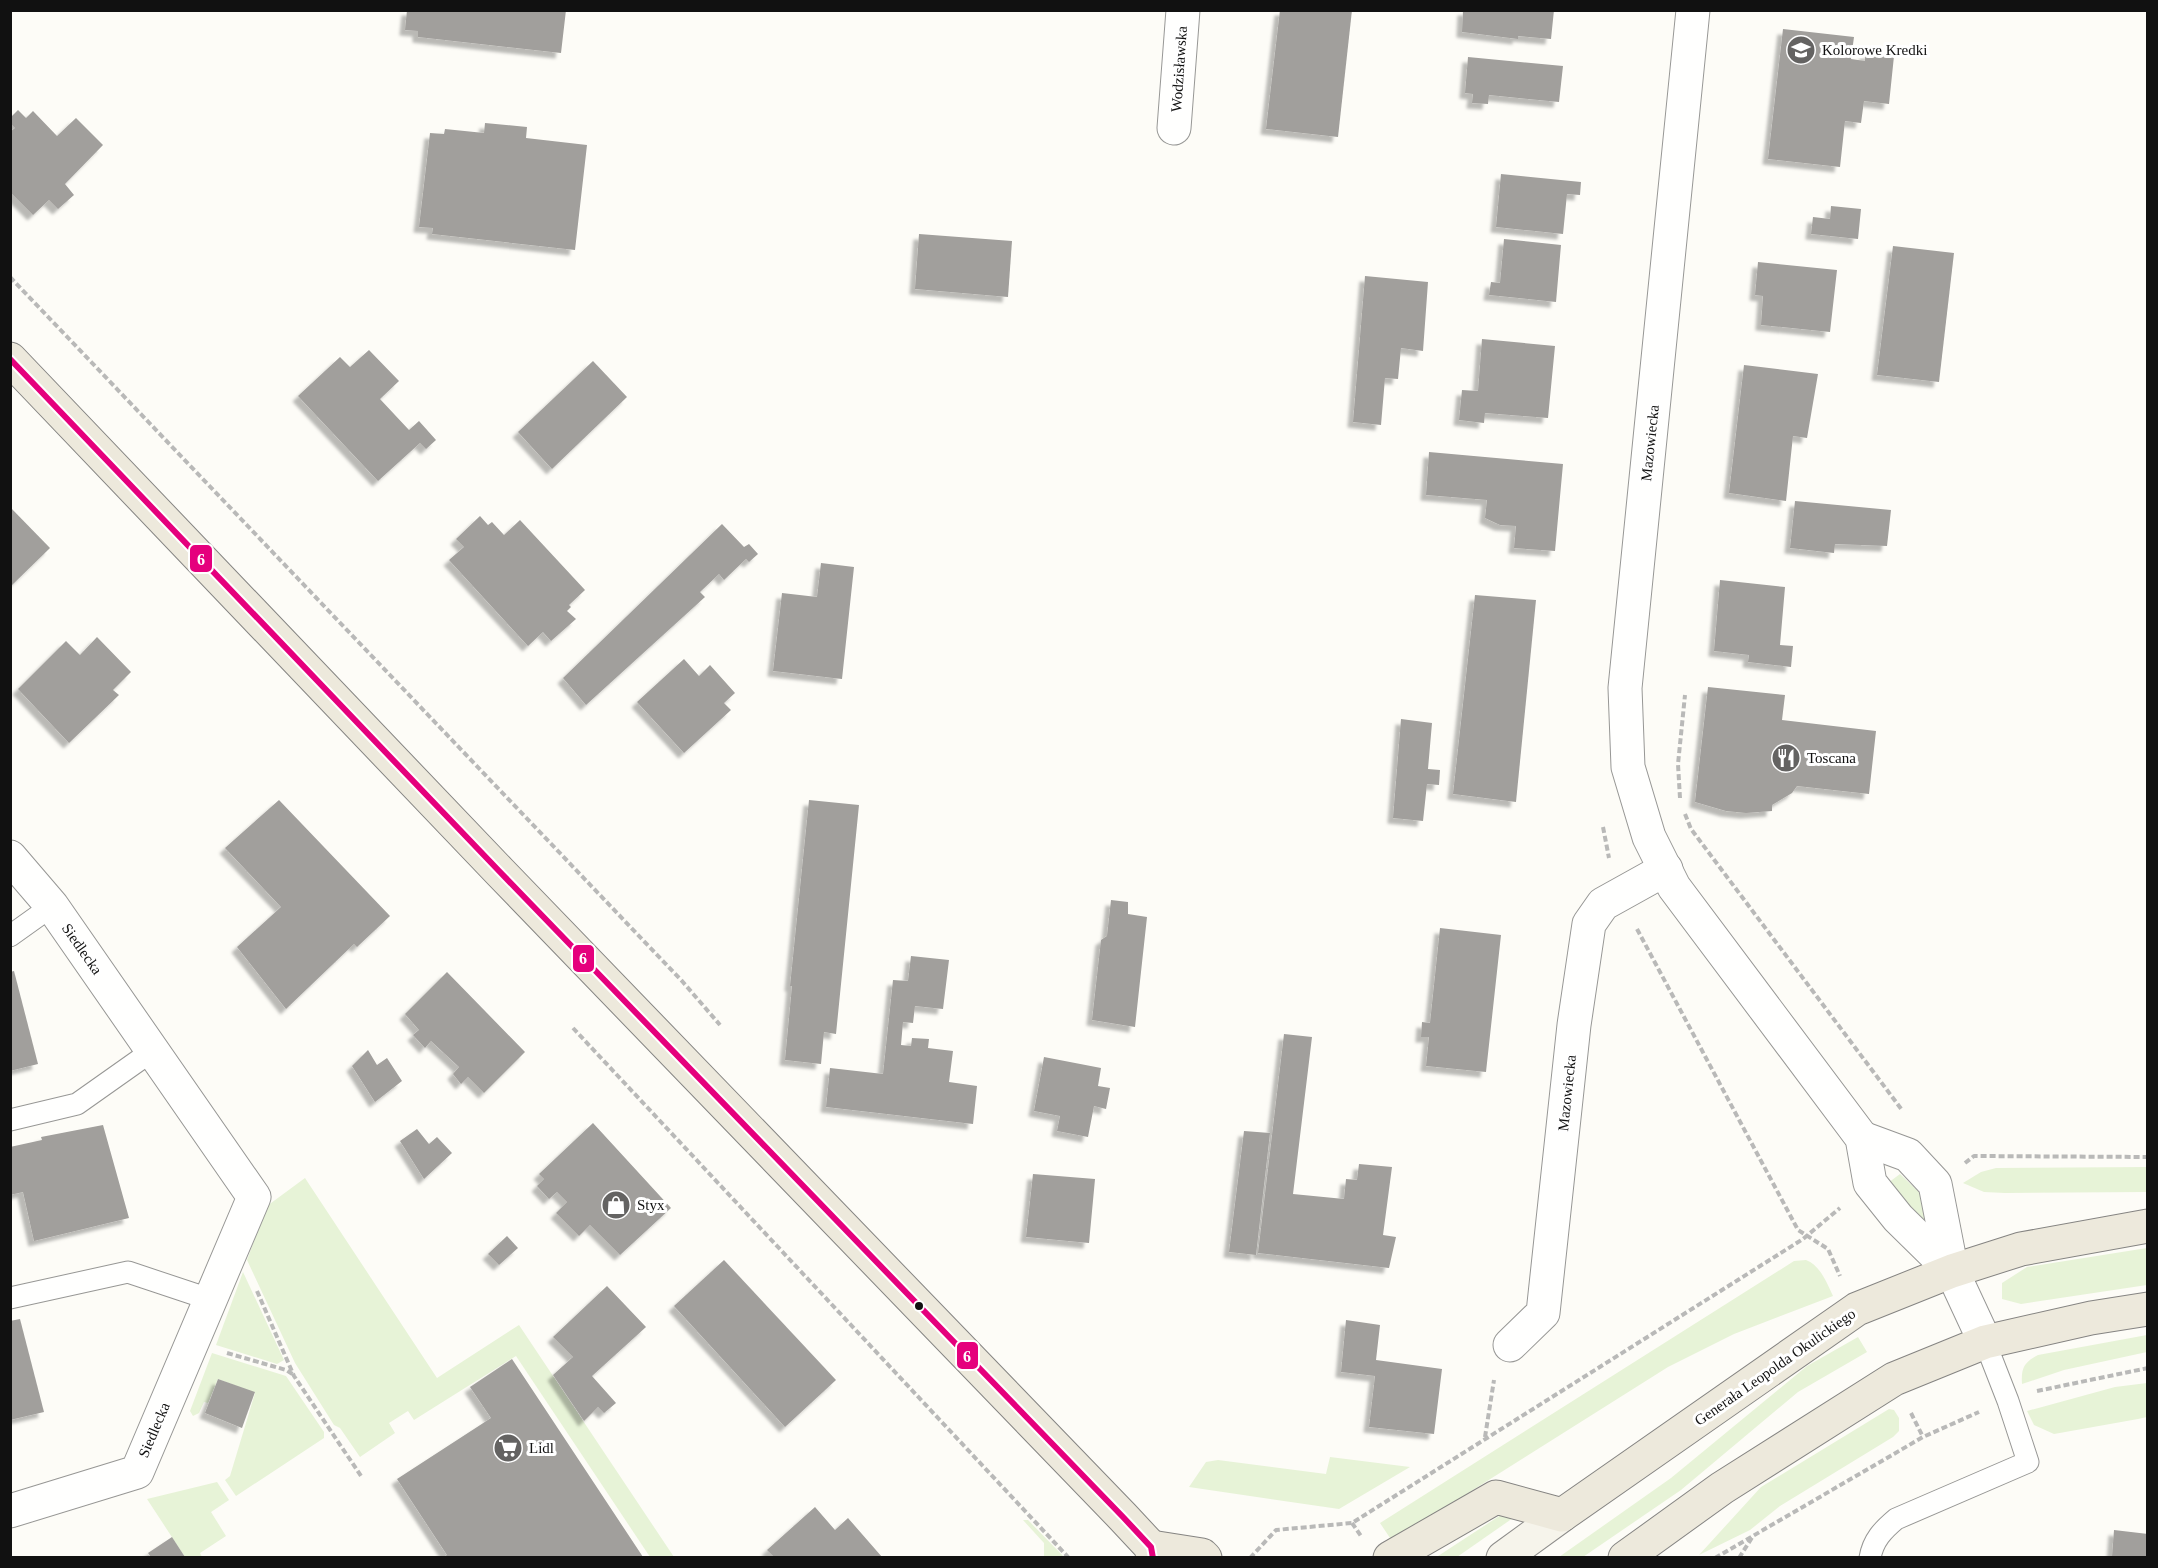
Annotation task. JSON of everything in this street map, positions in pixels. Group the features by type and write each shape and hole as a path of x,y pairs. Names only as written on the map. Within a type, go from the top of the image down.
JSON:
{"main road":[{"path":"10,359 1152,1552 1204,1557"},
{"name":"Generała Leopolda Okulickiego","path":"1503,1557 1857,1309 1952,1271 2021,1249 2148,1226"},
{"path":"1625,1557 1722,1488 1894,1378 1985,1342 2091,1318 2148,1309"},
{"path":"1390,1557 1496,1497 1562,1515"}],"street":[{"name":"Wodzisławska","path":"1174,128 1183,10"},
{"name":"Mazowiecka","path":"1693,10 1625,688 1628,767 1649,837 1674,887 1862,1138 1870,1183 1898,1218 1952,1271"},
{"name":"Siedlecka","path":"10,857 52,906 254,1197 137,1472 10,1511"},
{"name":"Mazowiecka","path":"1510,1345 1543,1313 1574,1025 1589,924 1603,904 1666,869"},
{"path":"1862,1138 1908,1155 1935,1184"},
{"name":"Mazowiecka","path":"1935,1184 1952,1271 1985,1342"}],"lane":[{"path":"10,936 52,906"},
{"path":"10,1120 77,1104 152,1051"},
{"path":"10,1298 128,1272 209,1299"},
{"path":"1870,1557 1872,1547 1882,1532 1896,1519 2028,1462 1985,1342"}],"path":[{"path":"10,277 682,981 720,1025"},
{"path":"1620,893 1628,914 1798,1230 1828,1249 1842,1278"},
{"path":"573,1028 1069,1557"},
{"path":"1935,1184 1974,1156 2148,1157"},
{"path":"1250,1557 1276,1530 1352,1522 1807,1236"},
{"path":"235,1241 294,1376 361,1476"},
{"path":"191,1342 286,1370 294,1376"},
{"path":"1485,1437 1495,1370 1510,1345"},
{"path":"2035,1392 2148,1368"},
{"path":"1910,1410 1923,1437"},
{"path":"1715,1557 1923,1437 1983,1411"},
{"path":"1739,1557 1754,1536"}],"green space":[{"path":"2147,1167 2147,1192 1984,1192 1963,1183 1981,1172 1996,1168"},
{"path":"1900,1174 1924,1197 1941,1247 1888,1183"},
{"path":"305,1178 437,1378 519,1325 674,1557 650,1557 516,1356 414,1420 408,1411 389,1423 395,1433 360,1457 340,1428 334,1425 295,1363 247,1260 267,1206"},
{"path":"2147,1248 2147,1285 2021,1304 2002,1299 2002,1283 2027,1267"},
{"path":"1806,1260 1819,1270 1833,1296 1734,1334 1668,1367 1392,1541 1380,1523 1794,1261"},
{"path":"243,1272 284,1360 277,1364 216,1345"},
{"path":"2147,1335 2147,1352 2064,1370 2022,1384 2024,1366 2038,1355"},
{"path":"1858,1337 1867,1352 1798,1392 1681,1490 1583,1557 1559,1557 1671,1478 1807,1366"},
{"path":"212,1353 286,1376 324,1432 324,1438 236,1496 225,1480 230,1476 255,1393 218,1379 208,1403 204,1402 199,1413 193,1416 190,1411"},
{"path":"2147,1383 2147,1417 2054,1434 2034,1425 2027,1411 2115,1387"},
{"path":"1889,1409 1894,1410 1899,1418 1899,1431 1893,1437 1780,1506 1750,1530 1699,1555 1761,1487"},
{"path":"1330,1457 1410,1467 1339,1509 1189,1487 1206,1462 1218,1460 1326,1474"},
{"path":"217,1482 229,1500 211,1512 226,1536 200,1553 202,1557 185,1557 147,1499"},
{"path":"1507,1511 1513,1518 1457,1557 1435,1558"},
{"path":"1023,1520 1028,1520 1064,1557 1044,1557 1044,1543"}],"building":[{"path":"407,10 566,10 561,53 418,37 418,31 405,30"},
{"path":"1280,10 1352,10 1338,137 1266,129"},
{"path":"1463,10 1554,10 1551,39 1518,36 1518,39 1462,32"},
{"path":"1783,29 1854,37 1851,59 1865,61 1865,53 1894,56 1889,104 1864,101 1861,123 1845,121 1840,167 1768,159"},
{"path":"1468,57 1563,66 1559,102 1489,95 1488,104 1472,103 1473,94 1465,93"},
{"path":"18,110 26,118 33,111 57,136 76,118 103,145 65,184 74,195 58,209 49,200 33,215 10,192 10,132 15,128 10,123 10,118"},
{"path":"485,123 527,127 526,138 587,145 575,250 432,234 433,228 419,227 430,133 444,134 445,129 484,133"},
{"path":"1501,174 1581,182 1580,195 1567,194 1563,234 1496,227"},
{"path":"1831,206 1861,209 1858,239 1811,234 1813,217 1830,219"},
{"path":"919,234 1012,241 1008,297 915,289"},
{"path":"1504,239 1561,245 1556,302 1489,295 1491,282 1500,283"},
{"path":"1893,246 1954,253 1939,382 1877,375"},
{"path":"1758,262 1837,270 1830,332 1761,325 1763,296 1755,295"},
{"path":"1365,276 1428,282 1423,351 1401,348 1398,379 1385,378 1381,425 1353,422"},
{"path":"1482,339 1555,346 1548,418 1485,413 1484,423 1459,420 1462,390 1478,391"},
{"path":"369,350 399,381 380,399 409,430 419,421 436,440 426,449 420,443 378,481 298,396 340,357 350,367"},
{"path":"593,361 627,397 552,469 518,432"},
{"path":"1744,365 1818,374 1807,438 1793,436 1786,501 1729,493"},
{"path":"1429,452 1563,464 1555,551 1514,548 1516,526 1500,525 1485,518 1487,500 1426,495"},
{"path":"1795,501 1891,510 1887,546 1835,544 1834,553 1790,548"},
{"path":"10,507 50,548 10,587"},
{"path":"480,516 488,525 492,522 504,535 520,520 585,590 569,605 571,607 567,611 576,619 551,641 543,632 528,646 449,560 464,547 456,539"},
{"path":"722,524 744,547 749,544 758,554 749,562 746,559 724,580 719,574 700,592 705,597 586,705 563,678"},
{"path":"821,563 854,567 842,679 773,671 782,593 817,597"},
{"path":"1720,580 1785,587 1780,645 1793,646 1791,667 1748,662 1749,655 1714,651"},
{"path":"1475,595 1536,600 1516,802 1453,794"},
{"path":"97,637 131,672 113,690 119,695 69,743 18,689 66,641 80,655"},
{"path":"684,659 699,676 710,665 735,693 724,703 731,710 684,753 637,702"},
{"name":"Toscana","path":"1708,687 1785,695 1782,720 1876,731 1869,794 1797,786 1792,793 1772,805 1772,811 1746,813 1726,811 1695,802"},
{"path":"1401,719 1432,723 1428,769 1440,770 1439,785 1427,784 1423,821 1393,818"},
{"path":"279,800 390,916 357,947 354,944 286,1009 237,947 281,907 225,848"},
{"path":"809,800 859,805 836,1034 824,1032 821,1064 785,1060 792,986 790,986"},
{"path":"1111,900 1128,902 1128,914 1147,917 1135,1027 1092,1020 1101,940 1107,936"},
{"path":"1440,928 1501,935 1486,1072 1426,1066 1429,1037 1421,1037 1422,1022 1430,1023"},
{"path":"911,956 949,960 943,1009 915,1006 913,1023 903,1022 901,1045 911,1046 912,1038 929,1039 928,1048 953,1051 949,1082 977,1086 973,1124 826,1107 830,1068 883,1074 893,980 908,981"},
{"path":"14,971 38,1064 10,1071 10,972"},
{"path":"447,972 525,1052 484,1093 468,1077 461,1084 453,1074 459,1067 431,1041 425,1048 413,1035 419,1030 405,1014"},
{"path":"1284,1034 1312,1037 1293,1194 1344,1199 1346,1179 1357,1180 1359,1164 1392,1167 1383,1235 1396,1237 1389,1268 1258,1253"},
{"path":"368,1050 377,1065 387,1058 402,1081 375,1102 352,1066"},
{"path":"1044,1057 1101,1068 1098,1086 1110,1088 1106,1109 1094,1106 1088,1137 1057,1131 1060,1116 1034,1111"},
{"name":"Styx","path":"593,1123 671,1208 620,1255 590,1225 579,1236 556,1213 567,1202 557,1192 549,1199 537,1186 544,1179 539,1174"},
{"path":"103,1125 129,1218 34,1241 23,1192 10,1195 10,1147 42,1140 41,1137"},
{"path":"417,1129 429,1144 437,1137 452,1153 424,1179 400,1141"},
{"path":"1244,1131 1270,1133 1256,1255 1229,1252"},
{"path":"1033,1174 1095,1179 1089,1243 1026,1237"},
{"path":"507,1236 518,1248 499,1265 488,1254"},
{"path":"724,1260 836,1380 785,1427 674,1306"},
{"path":"607,1286 646,1327 592,1376 616,1403 604,1413 598,1407 584,1421 553,1375 573,1357 553,1337"},
{"path":"20,1319 44,1412 10,1420 10,1321"},
{"path":"1346,1320 1380,1325 1376,1360 1442,1369 1434,1434 1369,1427 1375,1376 1341,1372"},
{"name":"Lidl","path":"512,1359 643,1557 444,1557 447,1555 397,1479 491,1418 470,1387"},
{"path":"218,1379 255,1392 242,1428 205,1413"},
{"path":"815,1507 835,1530 848,1518 882,1557 774,1557 767,1550"},
{"path":"2114,1530 2148,1534 2148,1557 2112,1557"},
{"path":"172,1537 185,1557 151,1557 148,1553"}],"transit line":[{"name":"6","path":"10,359 500,872 1123,1517 1151,1547 1153,1558"}],"place":[{"name":"Kolorowe Kredki","path":"1801,50"},
{"name":"Toscana","path":"1786,758"},
{"name":"Styx","path":"616,1205"},
{"name":"Lidl","path":"508,1448"}]}
